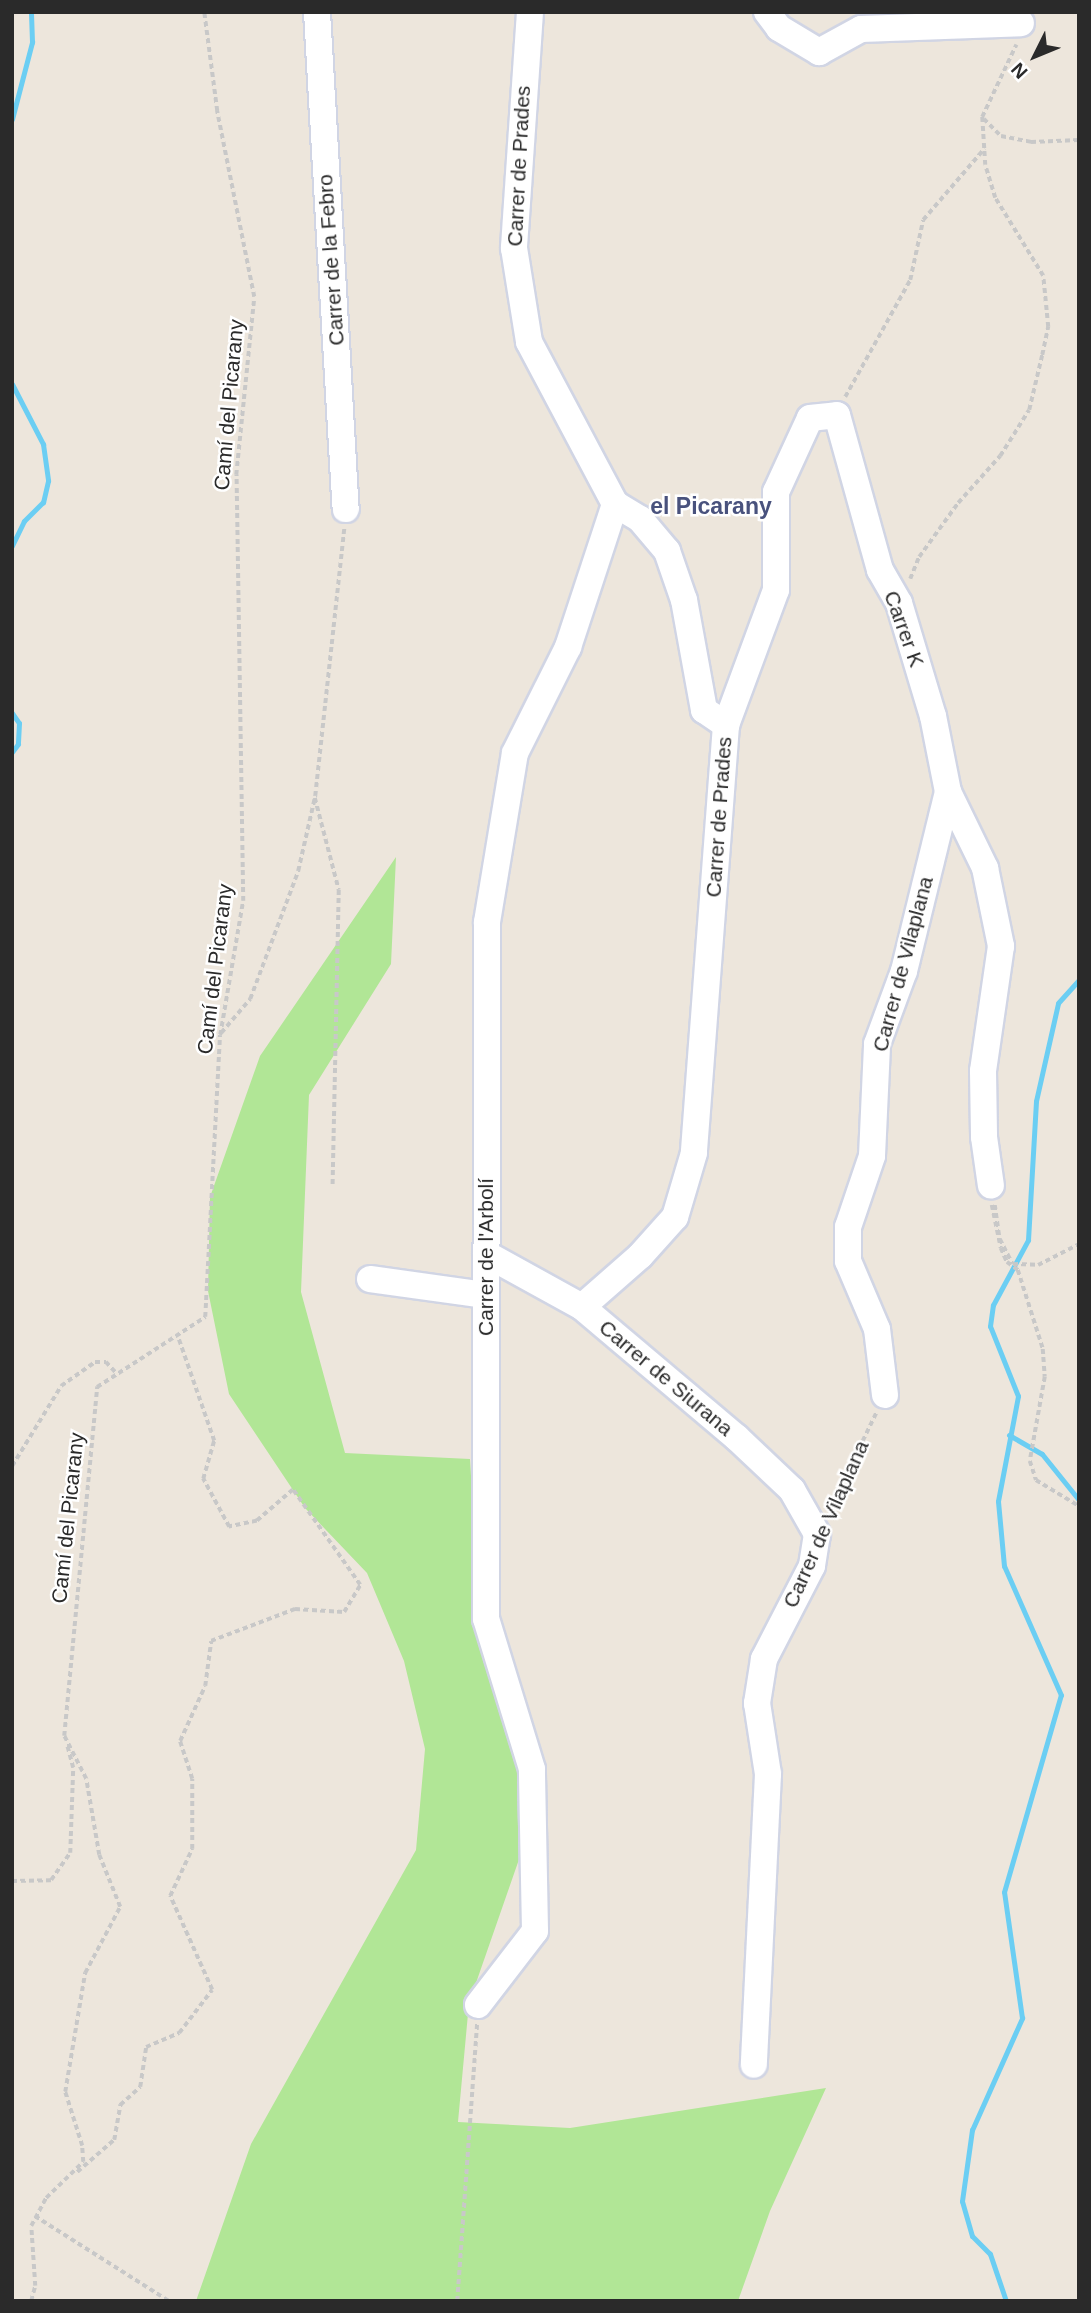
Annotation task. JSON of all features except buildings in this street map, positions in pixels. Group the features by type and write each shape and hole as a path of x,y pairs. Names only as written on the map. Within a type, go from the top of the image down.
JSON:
{"street":[{"name":"Carrer de la Febro","path":"317,12 346,509"},
{"name":"Carrer de Prades","path":"530,12 513,248 529,342 615,504 640,519 667,551 684,600 704,709 726,725 694,1153 675,1217 640,1256 582,1307"},
{"path":"767,12 779,28 819,51 867,21 1021,23"},
{"path":"726,725 776,590 776,492 810,418 837,415"},
{"name":"Carrer K","path":"837,415 880,570 899,603 933,716 948,792 985,868 1001,946 983,1071 984,1137 991,1186"},
{"name":"Carrer de l'Arbolí","path":"478,2005 535,1931 532,1769 486,1619 487,922 514,753 568,647 615,504"},
{"name":"Carrer de Vilaplana","path":"885,1395 877,1329 848,1261 848,1227 873,1156 877,1044 904,971 948,792"},
{"name":"Carrer de Siurana","path":"486,1254 582,1307 792,1490 817,1534"},
{"path":"370,1279 486,1295"},
{"name":"Carrer de Vilaplana","path":"754,2065 768,1774 757,1703 764,1659 812,1566 817,1534"}],"path":[{"name":"Camí del Picarany","path":"64,1736 97,1387 205,1317 220,1035 243,901 236,475 254,298 217,111 204,12"},
{"path":"899,603 919,557 958,503 1000,456 1029,410 1046,336 1044,276 995,198 984,149 982,117 1021,23"},
{"path":"982,117 1001,136 1031,142 1079,139"},
{"path":"837,415 910,280 923,220 984,149"},
{"path":"220,1035 250,999 298,871 315,796 346,509"},
{"path":"315,796 339,890 333,1187"},
{"path":"991,1186 1000,1239 1013,1264 1038,1265 1079,1244"},
{"path":"991,1186 996,1235 1007,1262 1018,1270 1043,1349 1045,1377 1030,1461 1036,1480 1079,1506"},
{"path":"31,2301 35,2286 31,2226 35,2216 46,2198 114,2140 121,2105 140,2087 146,2047 179,2033 212,1990 170,1896 192,1849 192,1779 180,1741 205,1686 211,1641 295,1609 344,1612 360,1585 293,1490 257,1521 229,1527 203,1479 214,1441 177,1335"},
{"path":"12,1466 61,1386 95,1362 106,1362 117,1374"},
{"name":"Carrer de Vilaplana","path":"817,1534 885,1395"},
{"path":"64,1736 86,1779 99,1855 120,1907 85,1973 65,2092 82,2146 83,2162 71,2177"},
{"path":"12,1881 51,1880 70,1853 73,1768 64,1736"},
{"path":"457,2301 478,2005"},
{"path":"35,2216 169,2301"}],"green space":[{"path":"396,857 391,964 309,1095 301,1292 345,1453 470,1459 481,1645 532,1822 469,2003 458,2122 570,2128 826,2088 770,2211 738,2301 196,2301 251,2144 416,1850 425,1749 404,1661 367,1573 305,1508 229,1394 208,1291 210,1197 260,1056"}],"waterway":[{"path":"12,119 32,42 31,12"},
{"path":"12,384 43,444 48,481 43,502 24,521 12,546"},
{"path":"12,713 19,723 18,744 12,752"},
{"path":"1006,2301 990,2254 972,2236 962,2201 972,2130 1022,2018 1004,1892 1061,1695 1004,1566 998,1501 1018,1396 990,1326 993,1305 1028,1240 1036,1101 1058,1003 1079,980"},
{"path":"1009,1435 1042,1454 1079,1500"}],"district":[{"name":"el Picarany","path":"711,506"}]}
